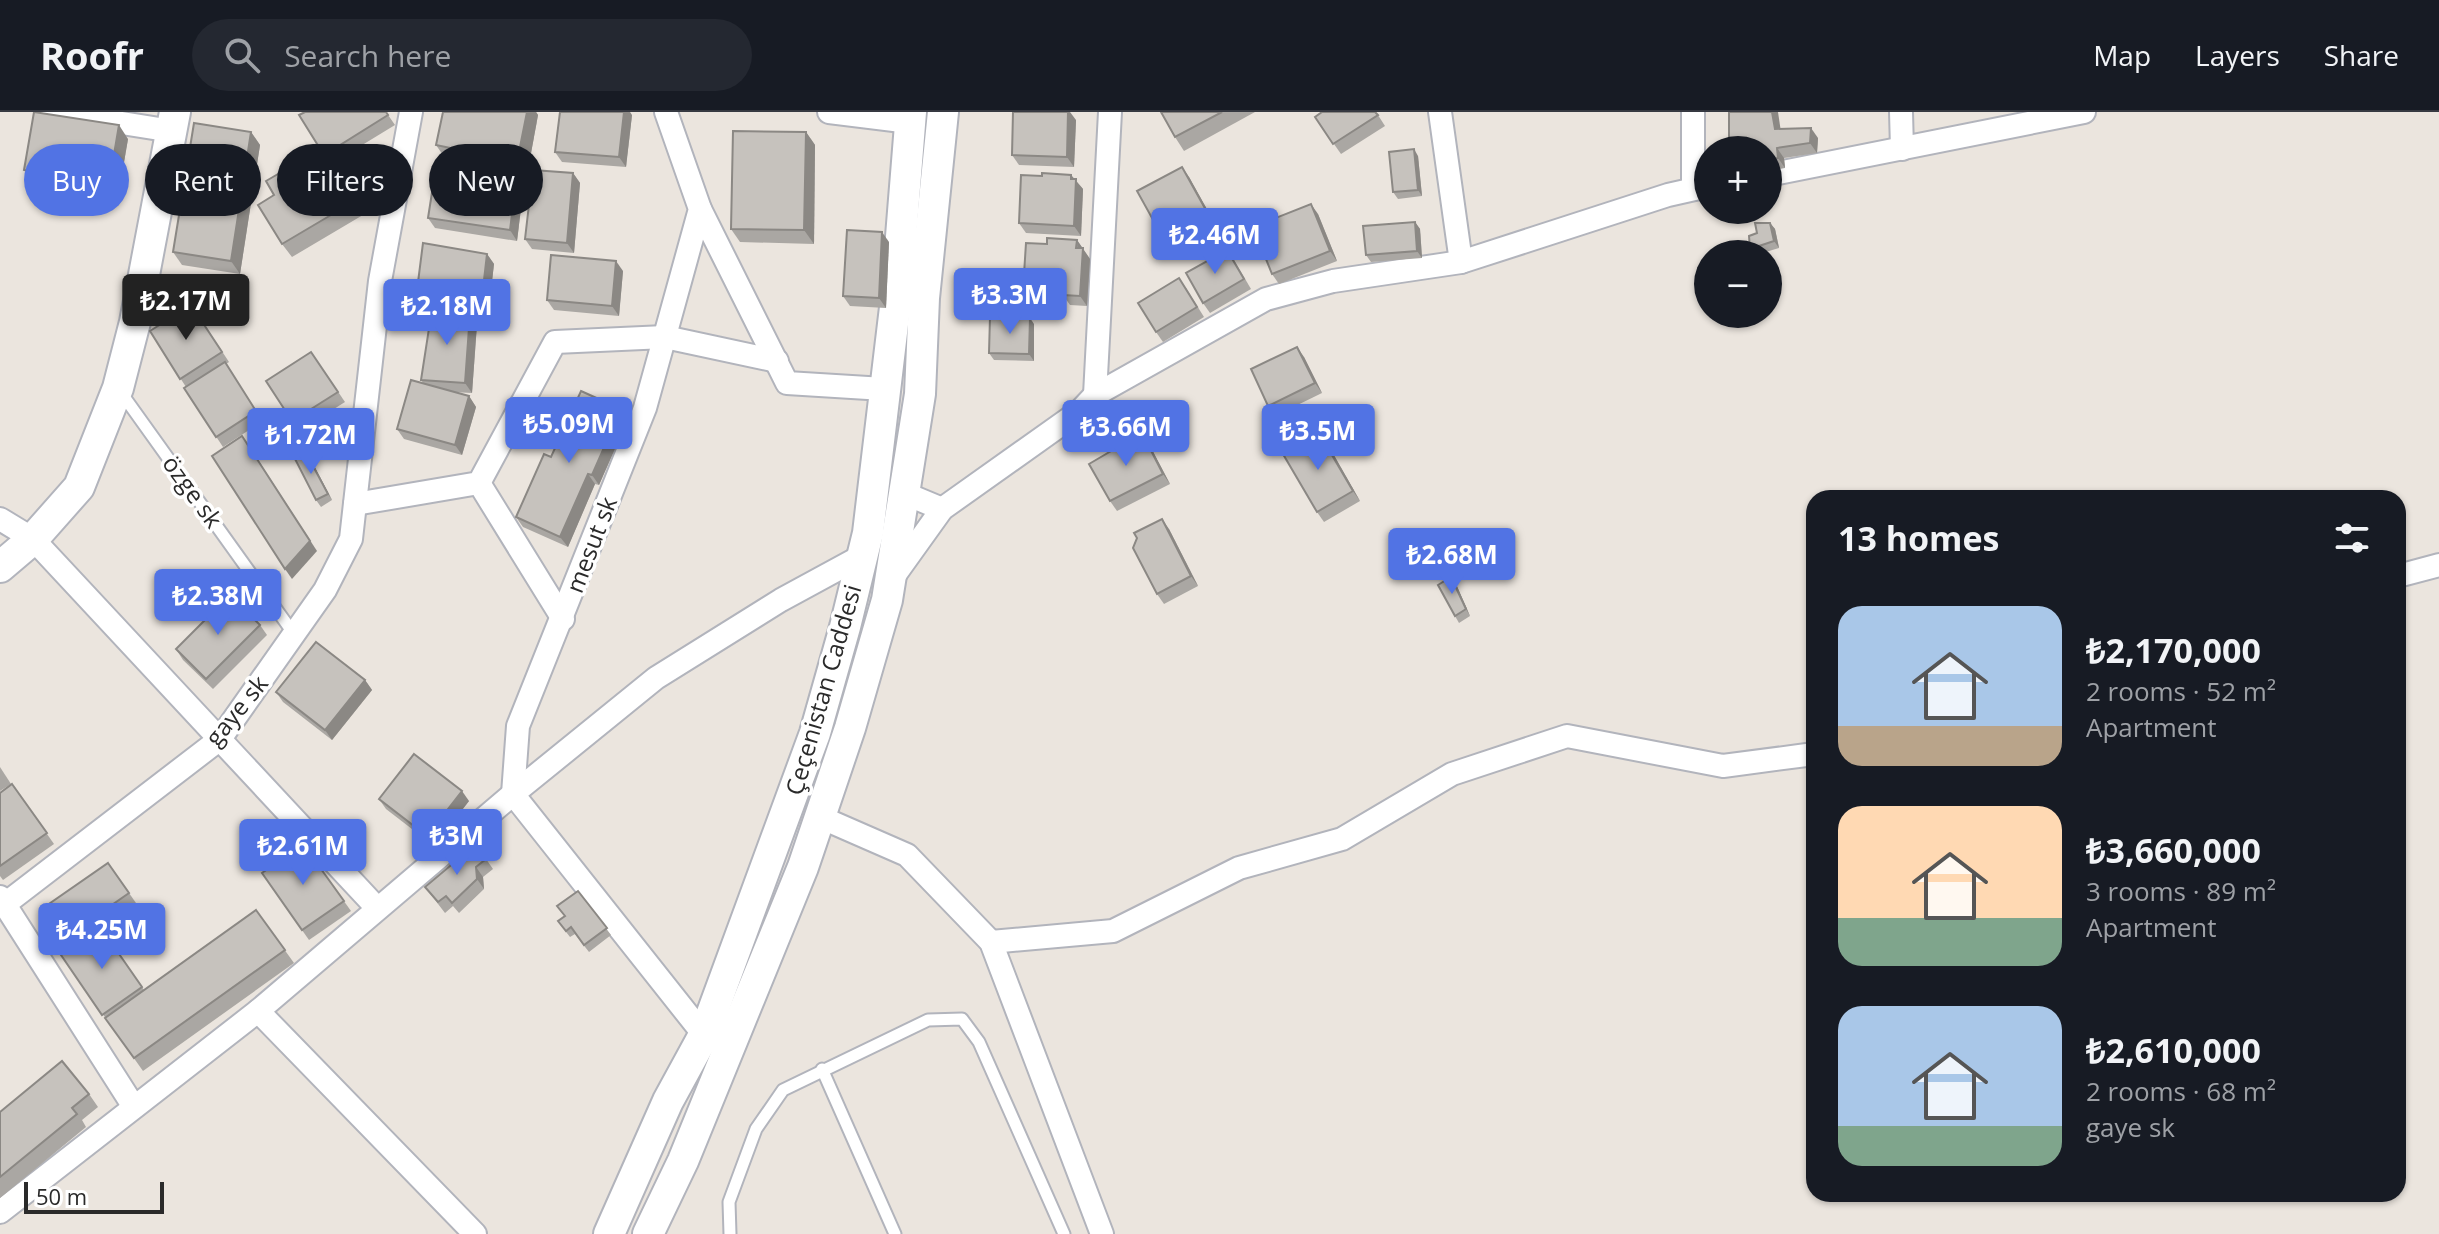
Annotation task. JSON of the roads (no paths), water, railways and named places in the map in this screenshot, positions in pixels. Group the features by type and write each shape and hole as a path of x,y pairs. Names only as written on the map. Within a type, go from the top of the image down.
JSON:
{"main road":[{"name":"Çeçenistan Caddesi","path":"648,1234 735,1036 820,817 850,728 890,581 920,394 924,298 943,112"},
{"name":"Çeçenistan Caddesi","path":"609,1234 668,1101 704,1035 815,733 862,556 896,299 911,117"},
{"path":"0,567 33,539 79,487 118,388 174,122"}],"street":[{"path":"52,112 174,122"},
{"name":"gaye sk","path":"2,900 220,739 325,590 351,539 380,281 411,112"},
{"path":"666,112 700,209 787,383 884,389"},
{"path":"829,112 911,117"},
{"path":"1095,395 1110,112"},
{"path":"1440,112 1461,262"},
{"path":"1693,112 1695,136"},
{"path":"1901,112 1902,149"},
{"path":"1782,172 2084,112"},
{"path":"890,581 942,509 1080,411 1095,395 1266,299 1333,281 1461,262 1694,190"},
{"name":"mesut sk","path":"513,794 518,726 645,408 700,209"},
{"path":"479,483 555,342 665,337 777,361"},
{"path":"355,504 479,483"},
{"path":"479,483 563,619"},
{"path":"906,494 942,509"},
{"path":"0,519 33,539 377,908"},
{"path":"0,1212 258,1011 513,794 656,678 781,600 862,556"},
{"path":"2406,574 2439,565"},
{"path":"991,942 1113,931 1239,868 1342,839 1452,774 1567,736 1723,766 1806,755"},
{"path":"513,794 704,1035"},
{"path":"820,817 907,855 991,942 1102,1234"},
{"path":"2,900 134,1107"},
{"path":"258,1011 475,1234"}],"lane":[{"name":"özge sk","path":"118,388 295,635"},
{"path":"730,1234 729,1202 756,1129 783,1090 928,1020 962,1019 979,1042 1064,1234"},
{"path":"822,1069 895,1234"}]}
